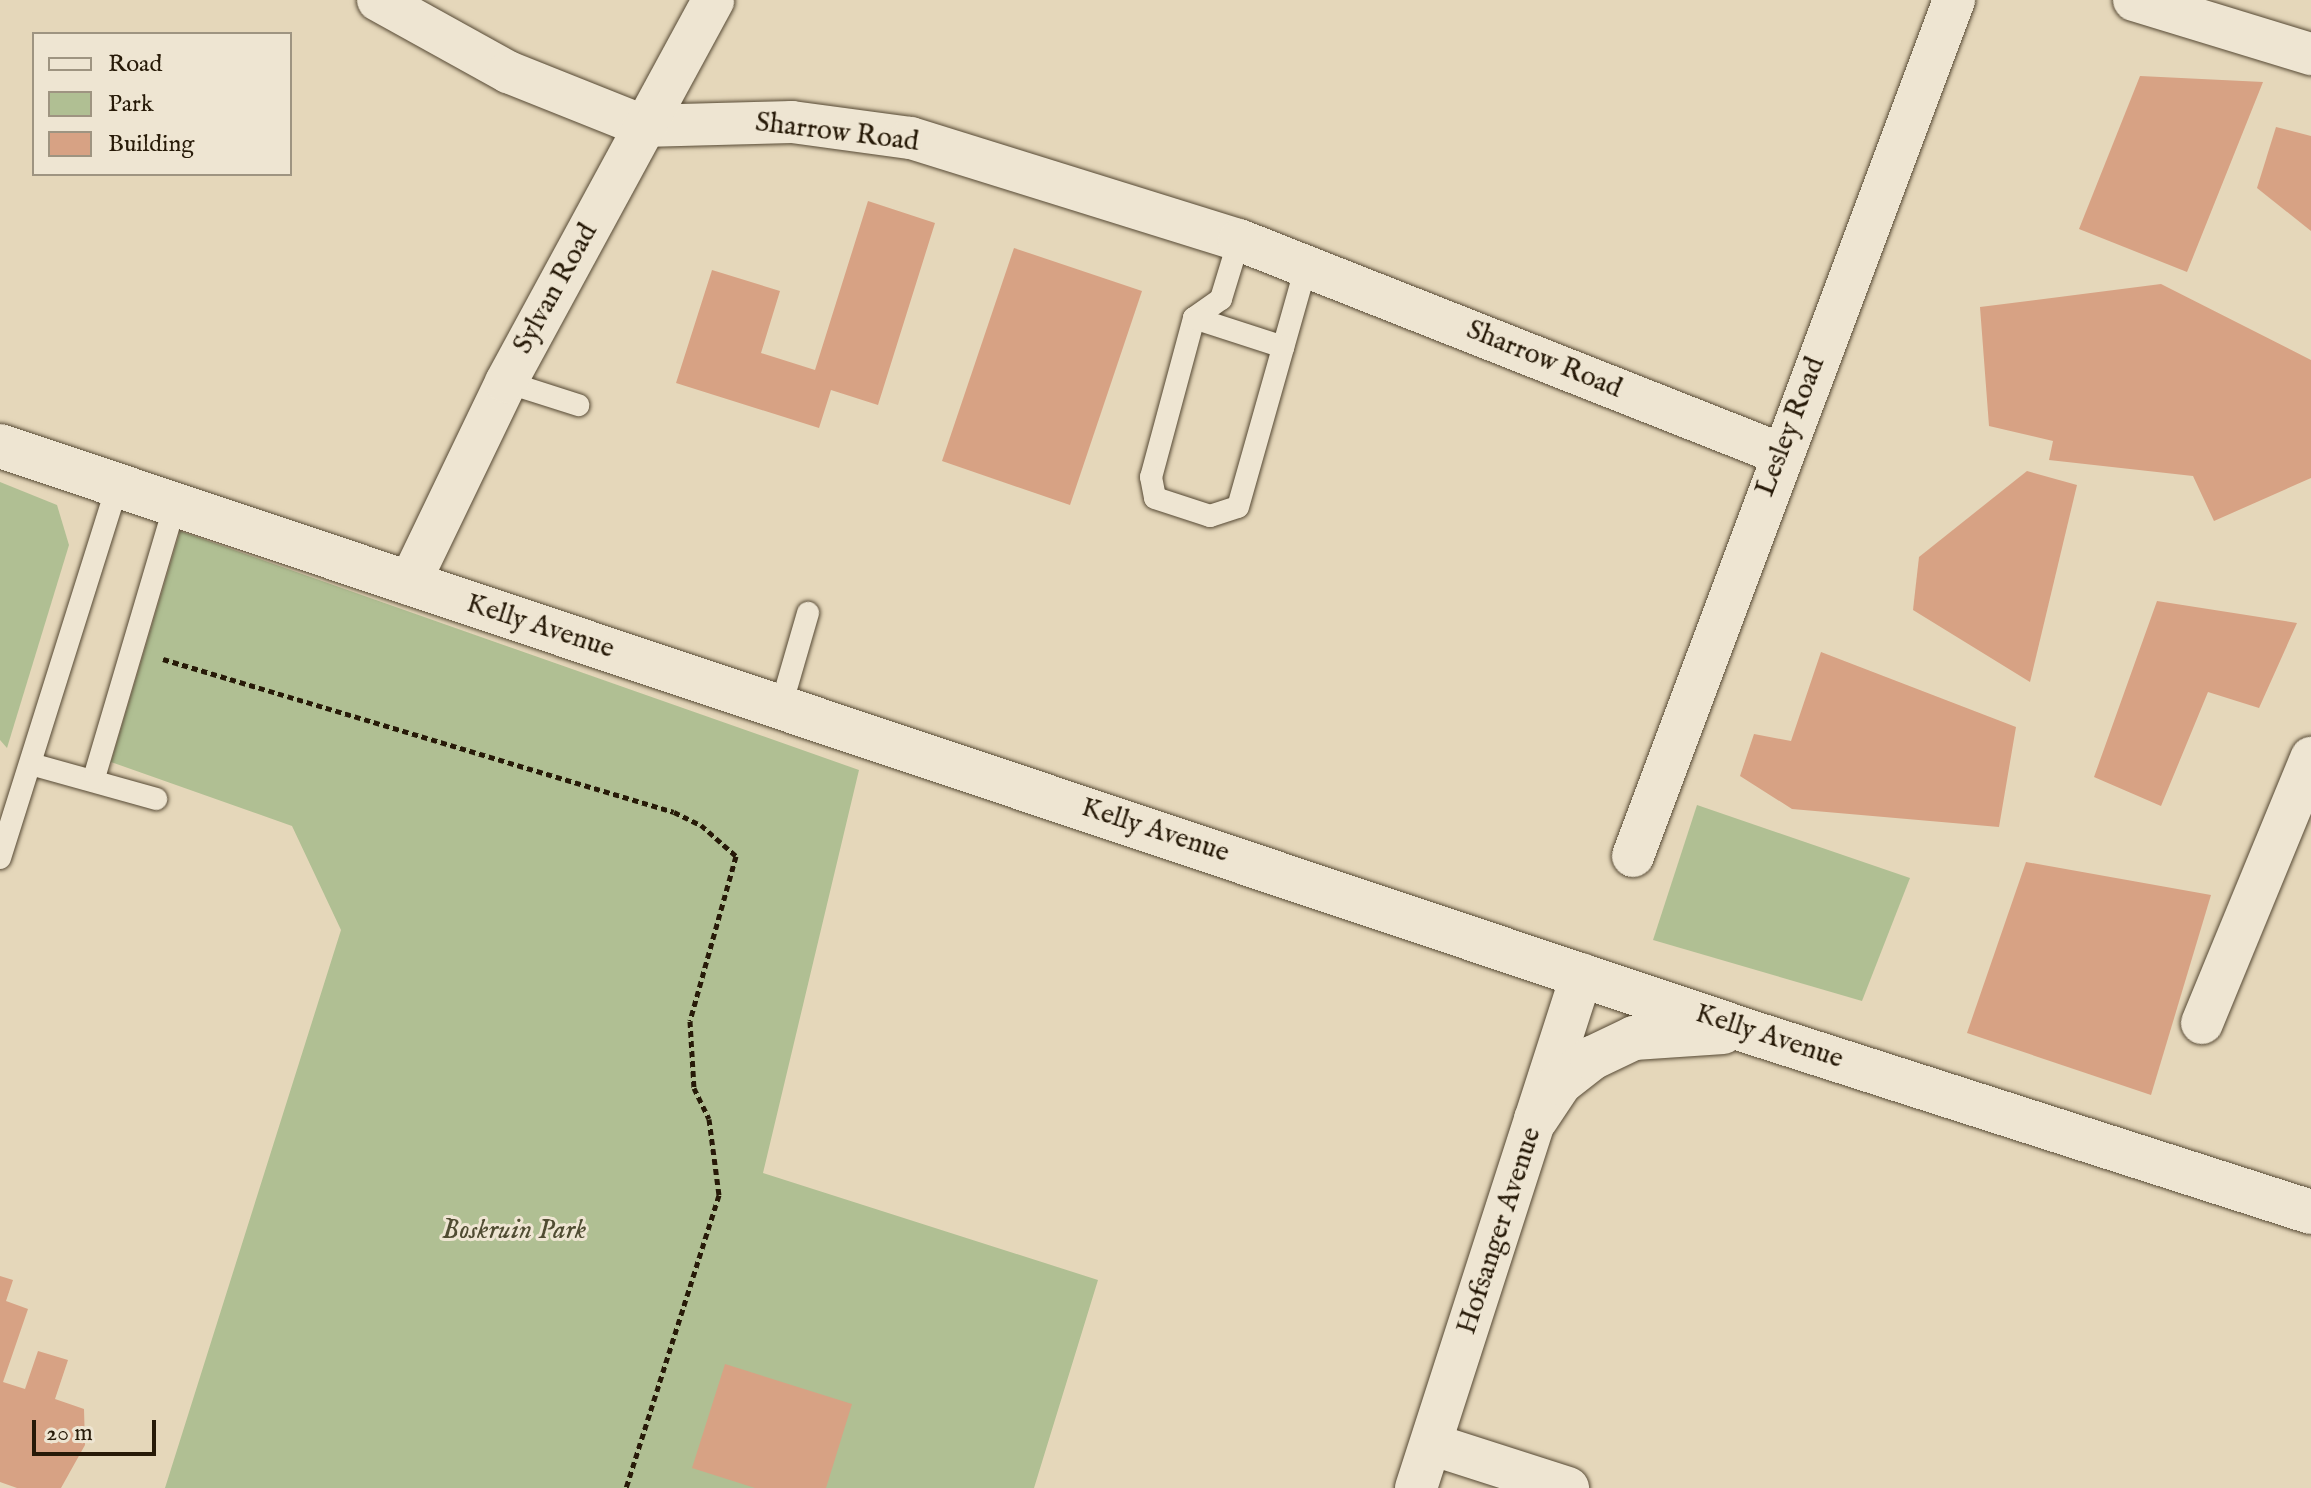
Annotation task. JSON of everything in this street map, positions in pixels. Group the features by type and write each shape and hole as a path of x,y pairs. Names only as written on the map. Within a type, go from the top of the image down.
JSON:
{"street":[{"name":"Sharrow Road","path":"378,0 508,72 643,126 696,120 792,122 911,138 1239,240 1781,454"},
{"name":"Sylvan Road","path":"409,584 506,382 713,0"},
{"name":"Lesley Road","path":"1633,856 1781,454 1954,0"},
{"path":"2134,0 2311,54"},
{"name":"Kelly Avenue","path":"0,446 1750,1032 2311,1212"},
{"path":"2202,1023 2311,758"},
{"name":"Hofsanger Avenue","path":"1416,1488 1582,974"},
{"path":"1536,1119 1560,1083 1592,1058 1634,1038 1750,1032"},
{"path":"1431,1444 1568,1488"}],"lane":[{"path":"1239,240 1221,299 1194,318 1151,491 1155,498 1210,516 1238,507 1306,266"},
{"path":"1194,318 1283,347"},
{"path":"506,382 578,405"},
{"path":"0,858 117,487"},
{"path":"94,778 175,505"},
{"path":"781,706 808,613"},
{"path":"31,764 94,778 156,799"}],"path":[{"path":"132,650 674,812 701,825 736,856 690,1021 694,1088 709,1119 719,1195 626,1488"}],"green space":[{"path":"0,482 57,505 69,545 7,748 0,740"},
{"name":"Boskruin Park","path":"180,531 859,770 763,1173 1098,1280 1034,1488 165,1488 341,930 292,826 111,762"},
{"path":"1697,805 1910,878 1862,1001 1653,940"}],"building":[{"path":"2140,76 2263,82 2187,272 2079,229"},
{"path":"2276,127 2311,136 2311,231 2257,188"},
{"path":"868,201 935,223 878,405 831,390 819,428 676,383 712,270 780,291 761,353 815,370"},
{"path":"1014,248 1142,291 1070,505 942,461"},
{"path":"2161,284 2311,360 2311,478 2214,521 2193,476 2049,460 2053,441 1989,426 1980,307"},
{"path":"2027,471 2077,485 2030,682 1913,610 1919,557"},
{"path":"2157,601 2297,623 2259,708 2208,692 2161,806 2094,777"},
{"path":"1821,652 2016,727 1999,827 1792,809 1740,776 1754,734 1791,741"},
{"path":"2026,862 2211,895 2151,1095 1967,1033"},
{"path":"0,1276 13,1280 6,1301 28,1309 3,1382 25,1389 38,1351 68,1360 55,1399 84,1409 85,1445 61,1488 17,1488 0,1482"},
{"path":"725,1364 852,1404 826,1488 755,1488 692,1468"}]}
